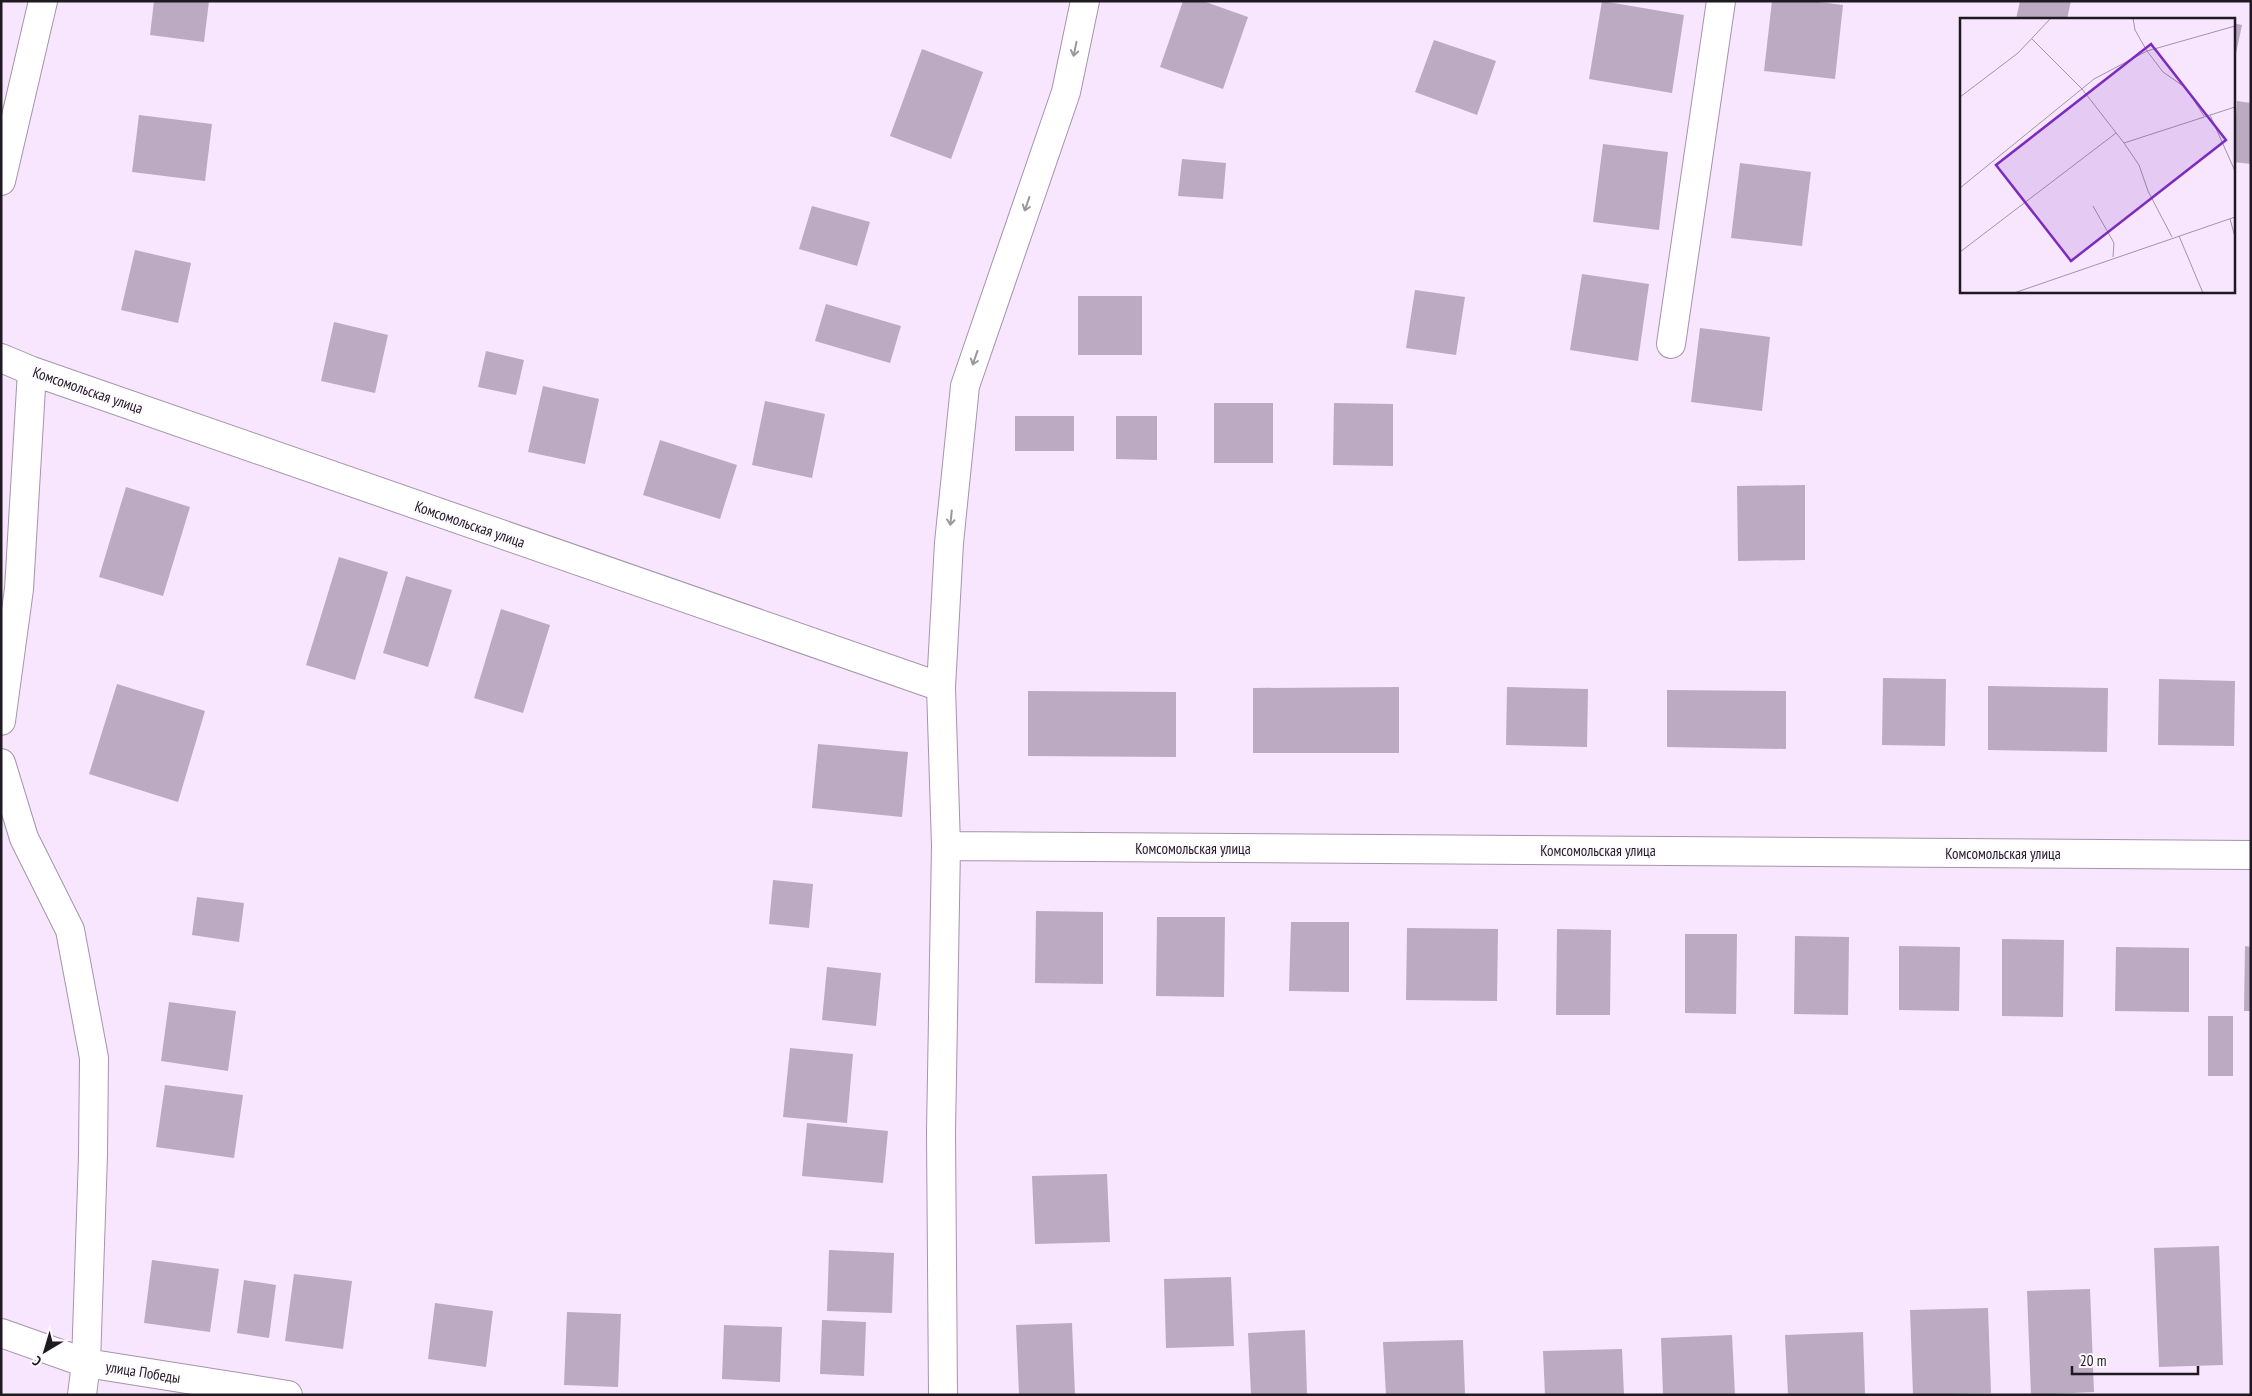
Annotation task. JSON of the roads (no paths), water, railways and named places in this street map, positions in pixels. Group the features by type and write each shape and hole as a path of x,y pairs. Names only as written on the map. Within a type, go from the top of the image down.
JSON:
{"street":[{"path":"1,181 43,1"},
{"path":"943,1395 941,1132 946,846 940,687 949,543 965,386 1066,92 1085,1"},
{"path":"1671,344 1721,1"},
{"name":"Комсомольская улица","path":"1,358 32,371 940,687"},
{"path":"1,721 19,589 32,371"},
{"path":"1,764 24,838 70,930 94,1058 93,1155 86,1363 82,1395"},
{"name":"Комсомольская улица","path":"946,846 2251,855"},
{"name":"улица Победы","path":"1,1334 86,1363 288,1395"}]}
